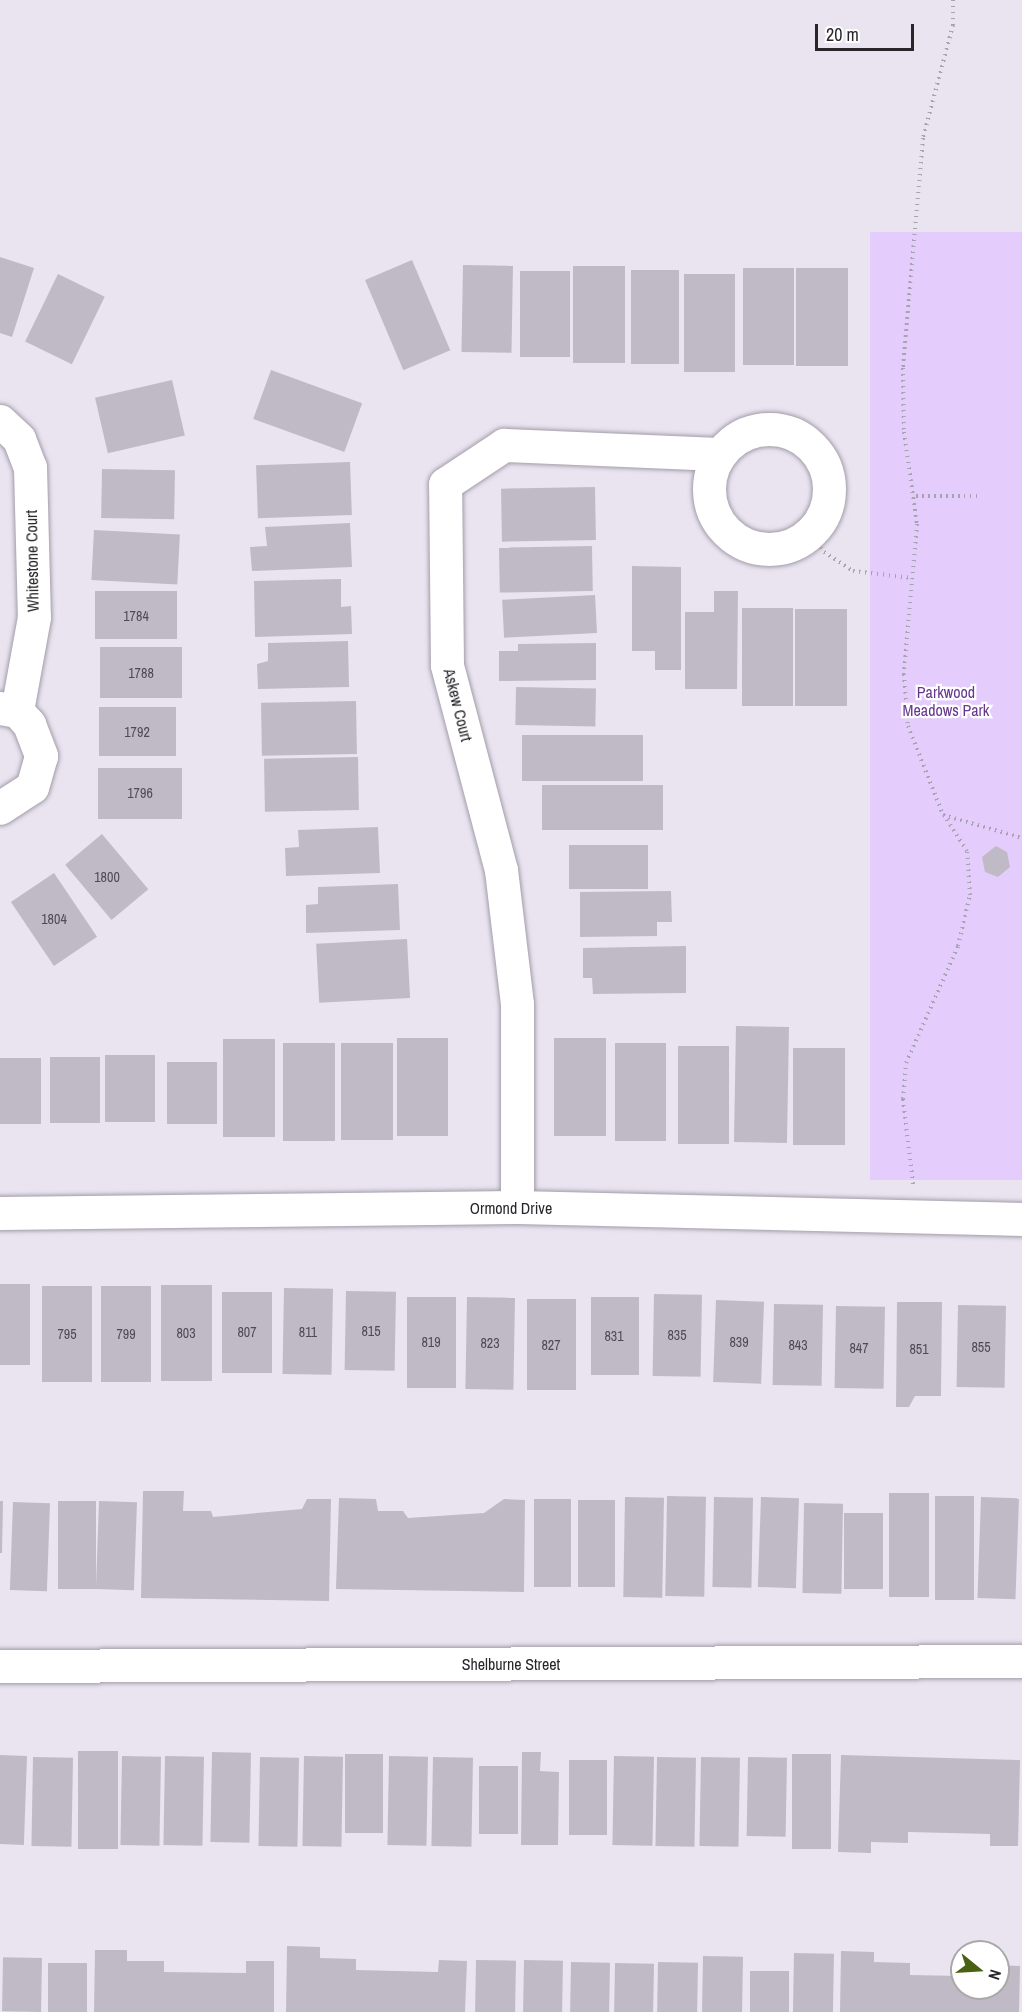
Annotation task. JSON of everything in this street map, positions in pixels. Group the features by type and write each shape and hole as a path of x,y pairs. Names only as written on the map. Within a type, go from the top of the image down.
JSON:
{"street":[{"name":"Whitestone Court","path":"0,421 19,439 30,466 34,617 8,709 38,740 40,772 21,799 0,808"},
{"path":"772,429 809,444 821,460 828,498 810,533 784,546 755,548 722,527 709,491 720,453 734,440 772,429"},
{"name":"Askew Court","path":"517,1207 517,1004 501,870 447,665 445,484 504,445 720,453"},
{"name":"Ormond Drive","path":"0,1213 517,1207 1022,1219"},
{"name":"Shelburne Street","path":"0,1666 1022,1661"}],"path":[{"path":"913,1186 903,1099 906,1063 958,946 970,895 967,851 943,815 908,726 904,674 913,578 916,496 904,432 903,368 915,204 923,138 952,26 953,0"},
{"path":"916,496 979,496"},
{"path":"810,533 824,552 853,571 913,578"},
{"path":"943,815 1022,838"}],"green space":[{"name":"Parkwood Meadows Park","path":"870,232 1022,232 1022,1180 870,1180"}],"building":[{"path":"0,257 34,268 12,337 0,333"},
{"path":"412,260 450,350 403,370 365,280"},
{"path":"463,265 513,266 511,353 461,352"},
{"path":"573,266 625,266 625,363 573,363"},
{"path":"743,268 794,268 794,365 743,365"},
{"path":"796,268 848,268 848,366 796,366"},
{"path":"631,270 679,270 679,364 631,364"},
{"path":"520,271 570,271 570,357 520,357"},
{"path":"58,274 105,297 72,364 25,341"},
{"path":"684,274 735,274 735,372 684,372"},
{"path":"271,370 362,403 344,452 253,419"},
{"path":"172,380 185,436 108,453 95,398"},
{"path":"350,462 352,515 258,518 256,465"},
{"path":"102,469 175,470 174,519 101,518"},
{"path":"595,487 596,540 502,542 501,489"},
{"path":"350,523 352,567 252,571 250,547 267,546 265,527"},
{"path":"94,530 180,535 177,584 91,580"},
{"path":"592,546 593,591 500,593 499,548"},
{"path":"632,566 681,567 681,670 655,670 655,651 632,651"},
{"path":"341,579 341,607 351,606 352,634 255,637 254,581"},
{"path":"95,591 177,591 177,639 95,639"},
{"path":"714,591 738,591 737,689 685,689 685,612 714,612"},
{"path":"595,595 597,633 504,638 502,600"},
{"path":"742,608 793,608 793,706 742,706"},
{"path":"795,609 847,609 847,706 795,706"},
{"path":"348,641 349,687 258,689 257,664 268,661 268,643"},
{"path":"596,643 596,680 499,681 499,651 518,651 518,644"},
{"path":"100,647 182,647 182,698 100,698"},
{"path":"516,687 596,688 595,726 515,725"},
{"path":"356,701 357,754 262,756 261,703"},
{"path":"99,707 176,707 176,756 99,756"},
{"path":"522,735 643,735 643,781 522,781"},
{"path":"358,757 359,810 265,812 264,759"},
{"path":"98,768 182,768 182,819 98,819"},
{"path":"542,785 663,785 663,830 542,830"},
{"path":"378,827 380,873 286,876 285,848 299,847 298,830"},
{"path":"102,834 148,889 112,920 65,865"},
{"path":"569,845 648,845 648,889 569,889"},
{"path":"996,846 1007,852 1010,867 998,877 985,872 982,857"},
{"path":"54,873 97,937 54,966 11,902"},
{"path":"398,884 400,930 306,933 306,905 318,904 318,887"},
{"path":"671,891 672,922 657,922 657,936 580,937 580,892"},
{"path":"407,939 410,998 319,1003 316,944"},
{"path":"686,946 686,993 593,994 592,978 583,978 583,948"},
{"path":"736,1026 789,1027 787,1143 734,1142"},
{"path":"397,1038 448,1038 448,1136 397,1136"},
{"path":"554,1038 606,1038 606,1136 554,1136"},
{"path":"223,1039 275,1039 275,1137 223,1137"},
{"path":"283,1043 335,1043 335,1141 283,1141"},
{"path":"341,1043 393,1043 393,1140 341,1140"},
{"path":"615,1043 666,1043 666,1141 615,1141"},
{"path":"678,1046 729,1046 729,1144 678,1144"},
{"path":"793,1048 845,1048 845,1145 793,1145"},
{"path":"105,1055 155,1055 155,1122 105,1122"},
{"path":"50,1057 100,1057 100,1123 50,1123"},
{"path":"0,1058 41,1058 41,1124 0,1124"},
{"path":"167,1062 217,1062 217,1124 167,1124"},
{"path":"0,1284 30,1284 30,1365 0,1365"},
{"path":"161,1285 212,1285 212,1381 161,1381"},
{"path":"42,1286 92,1286 92,1382 42,1382"},
{"path":"101,1286 151,1286 151,1382 101,1382"},
{"path":"284,1288 333,1289 331,1375 282,1374"},
{"path":"346,1291 396,1292 395,1371 345,1370"},
{"path":"222,1292 272,1292 272,1373 222,1373"},
{"path":"654,1294 702,1295 701,1377 653,1376"},
{"path":"407,1297 456,1297 456,1388 407,1388"},
{"path":"467,1297 515,1298 513,1390 465,1389"},
{"path":"591,1297 639,1297 639,1375 591,1375"},
{"path":"527,1299 576,1299 576,1390 527,1390"},
{"path":"716,1300 764,1302 761,1384 713,1382"},
{"path":"897,1302 942,1302 941,1396 915,1396 909,1407 896,1407"},
{"path":"774,1304 823,1305 822,1386 773,1385"},
{"path":"958,1305 1006,1306 1005,1388 957,1387"},
{"path":"836,1306 885,1307 884,1389 835,1388"},
{"path":"143,1491 184,1491 183,1511 211,1511 213,1517 302,1509 307,1499 331,1499 329,1601 141,1598"},
{"path":"889,1493 929,1493 929,1597 889,1597"},
{"path":"667,1496 706,1497 704,1597 665,1596"},
{"path":"935,1496 974,1496 974,1600 935,1600"},
{"path":"625,1497 664,1498 662,1598 623,1597"},
{"path":"714,1497 753,1498 751,1588 712,1587"},
{"path":"761,1497 799,1498 796,1588 758,1587"},
{"path":"981,1497 1019,1498 1015,1599 977,1598"},
{"path":"339,1498 376,1499 378,1511 403,1511 408,1518 484,1513 504,1499 525,1500 524,1592 336,1589"},
{"path":"534,1499 571,1499 571,1587 534,1587"},
{"path":"578,1500 615,1500 615,1587 578,1587"},
{"path":"0,1501 3,1501 2,1553 0,1553"},
{"path":"58,1501 96,1501 96,1589 58,1589"},
{"path":"99,1501 137,1502 134,1590 96,1589"},
{"path":"13,1502 50,1503 47,1591 10,1590"},
{"path":"804,1503 843,1504 841,1594 802,1593"},
{"path":"844,1513 883,1513 883,1589 844,1589"},
{"path":"78,1751 118,1751 118,1849 78,1849"},
{"path":"212,1752 251,1753 249,1843 210,1842"},
{"path":"522,1752 541,1752 540,1771 559,1772 558,1845 521,1845"},
{"path":"345,1754 383,1754 383,1833 345,1833"},
{"path":"792,1754 831,1754 831,1849 792,1849"},
{"path":"0,1755 27,1756 24,1845 0,1844"},
{"path":"841,1755 1020,1760 1018,1846 990,1846 990,1834 908,1832 908,1843 871,1842 871,1853 838,1852"},
{"path":"122,1756 161,1757 159,1846 120,1845"},
{"path":"165,1756 204,1757 202,1846 163,1845"},
{"path":"304,1756 343,1757 341,1847 302,1846"},
{"path":"389,1756 428,1757 426,1846 387,1845"},
{"path":"614,1756 654,1757 652,1846 612,1845"},
{"path":"33,1757 73,1758 71,1847 31,1846"},
{"path":"260,1757 299,1758 297,1847 258,1846"},
{"path":"433,1757 473,1758 471,1847 431,1846"},
{"path":"657,1757 696,1758 694,1847 655,1846"},
{"path":"701,1757 740,1758 738,1847 699,1846"},
{"path":"748,1757 787,1758 786,1837 747,1836"},
{"path":"569,1760 607,1760 607,1835 569,1835"},
{"path":"479,1766 518,1766 518,1834 479,1834"},
{"path":"287,1946 320,1947 320,1958 356,1959 356,1970 438,1972 439,1960 467,1961 465,2012 286,2012"},
{"path":"95,1950 127,1950 127,1961 164,1961 164,1972 246,1973 246,1961 274,1961 274,2012 94,2012"},
{"path":"841,1951 874,1952 874,1962 910,1963 910,1975 950,1976 950,2000 1010,2000 1010,1966 1020,1966 1019,2012 840,2012"},
{"path":"794,1953 834,1954 833,2012 793,2012"},
{"path":"703,1956 743,1957 742,2012 702,2012"},
{"path":"3,1957 42,1958 41,2012 2,2011"},
{"path":"476,1960 516,1961 515,2012 475,2012"},
{"path":"524,1960 563,1961 562,2012 523,2012"},
{"path":"571,1962 610,1963 609,2012 570,2012"},
{"path":"658,1962 698,1963 697,2012 657,2012"},
{"path":"48,1963 87,1963 87,2012 48,2012"},
{"path":"615,1963 654,1964 653,2012 614,2012"},
{"path":"750,1971 789,1971 789,2012 750,2012"}]}
